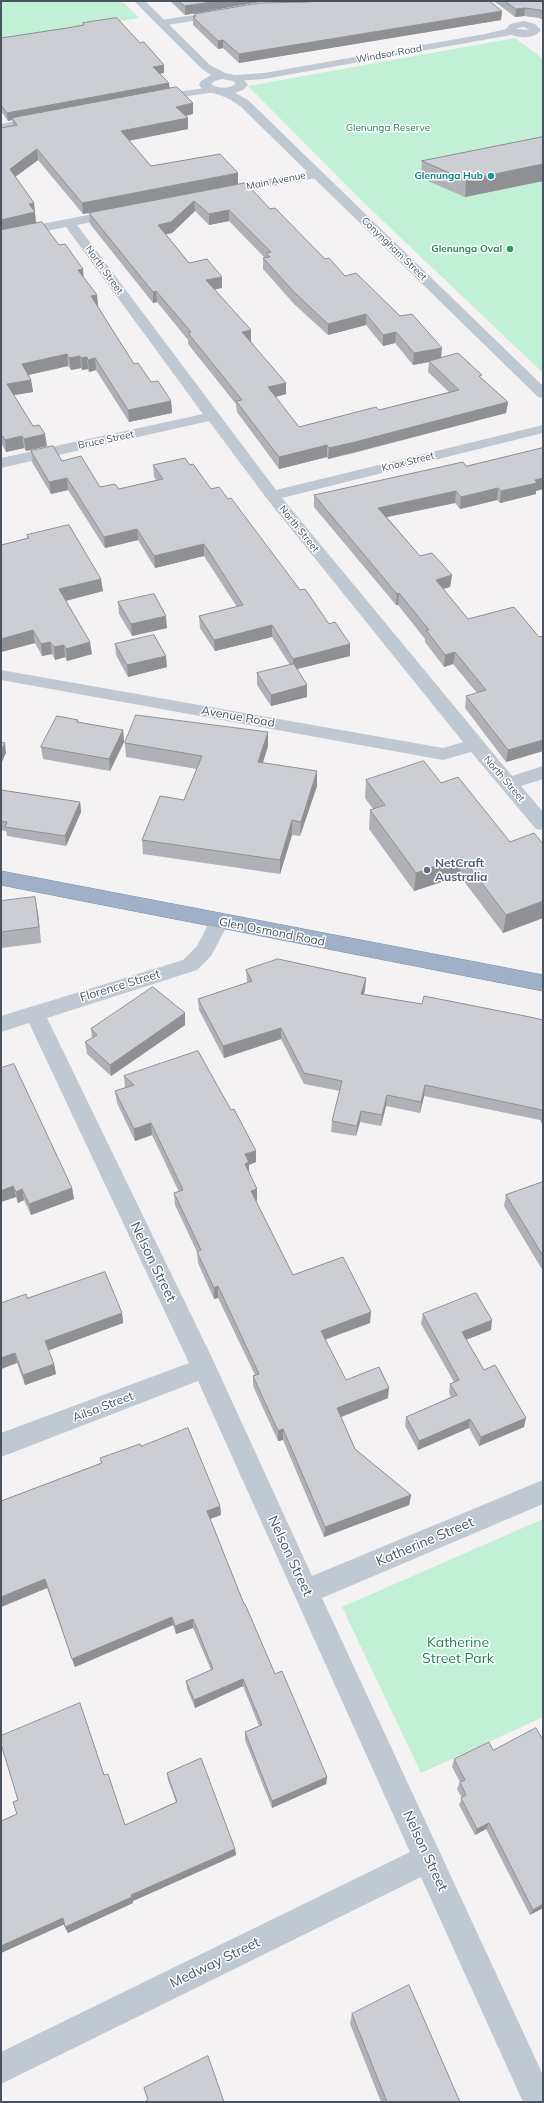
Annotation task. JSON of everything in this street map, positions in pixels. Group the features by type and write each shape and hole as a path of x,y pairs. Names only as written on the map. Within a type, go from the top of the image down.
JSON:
{"highway":[{"name":"Glen Osmond Road","path":"1,878 219,922 543,983"}],"street":[{"path":"139,1 206,66 222,76 238,83"},
{"path":"161,23 227,12"},
{"path":"507,18 515,28 535,29 540,42"},
{"name":"Windsor Road","path":"238,83 264,76 515,28"},
{"path":"206,66 213,86"},
{"path":"213,86 222,76"},
{"path":"145,100 213,86 238,83"},
{"name":"Conyngham Street","path":"238,83 244,103"},
{"name":"Conyngham Street","path":"213,86 244,103 543,394"},
{"path":"1,126 51,117"},
{"name":"Main Avenue","path":"209,195 316,174"},
{"path":"1,236 131,210"},
{"name":"North Street","path":"69,223 272,496 475,745 543,824"},
{"name":"Bruce Street","path":"1,463 212,416"},
{"name":"Knox Street","path":"272,496 543,428"},
{"name":"Avenue Road","path":"1,675 443,754 475,745"},
{"path":"508,784 543,772"},
{"name":"Florence Street","path":"1,1024 190,965 204,951 219,922"},
{"name":"Nelson Street","path":"34,1013 204,1368 539,2102"},
{"name":"Ailsa Street","path":"1,1445 204,1368"},
{"name":"Katherine Street","path":"306,1592 543,1492"},
{"name":"Medway Street","path":"1,2068 428,1858"}],"green space":[{"path":"1,1 122,1 139,18 1,41"},
{"name":"Glenunga Reserve","path":"515,38 543,59 543,373 361,200 248,86"},
{"name":"Katherine Street Park","path":"543,1519 543,1717 421,1773 342,1607"}],"building":[{"path":"178,1 218,1 185,6"},
{"path":"316,1 489,1 502,11 239,54 223,40 218,41 193,17 196,16 194,14 259,3"},
{"path":"505,1 543,1 543,12 540,10 525,8 516,9"},
{"path":"117,18 140,43 144,42 164,65 153,67 169,83 7,113 1,105 1,38 67,28 84,25 83,23"},
{"path":"177,87 193,103 176,107 188,118 121,131 151,166 220,154 238,173 82,203 37,149 10,169 34,203 29,204 35,212 1,220 1,128 17,125 12,118"},
{"path":"543,137 543,164 466,180 422,161"},
{"path":"246,183 270,209 275,208 325,259 329,258 345,276 356,273 400,316 412,314 442,348 414,353 396,332 383,335 366,314 328,324 295,293 263,258 270,257 266,253 271,252 229,210 209,214 194,201 171,222 158,225 189,263 207,259 222,277 206,280 251,330 242,332 286,383 268,387 299,427 376,407 379,410 459,390 429,361 458,353 482,375 479,376 508,402 355,442 329,448 327,445 279,457 236,401 242,400 188,333 191,332 156,291 153,292 89,213"},
{"path":"42,222 59,245 65,244 83,269 78,270 97,295 91,296 134,364 138,363 151,382 158,381 171,401 128,410 95,358 88,360 87,357 81,358 80,356 69,358 67,354 22,364 31,380 7,384 33,426 39,425 45,434 24,439 22,436 5,440 1,434 1,230"},
{"path":"53,446 62,461 81,456 100,487 115,484 119,489 163,479 153,465 185,458 190,465 193,464 211,489 219,487 228,499 231,498 300,590 305,589 329,624 335,622 350,644 293,659 272,625 214,640 199,616 243,605 204,544 154,556 137,529 104,537 67,478 49,482 31,451"},
{"path":"543,448 543,478 535,480 537,483 501,491 498,488 461,497 456,491 378,508 420,556 432,553 452,575 436,580 468,619 514,607 539,637 543,636 543,740 508,750 466,696 486,690 455,652 445,655 426,630 429,630 399,593 397,594 314,495 463,462 466,466"},
{"path":"69,525 101,579 59,589 90,642 66,649 64,645 54,647 50,642 41,644 33,630 1,639 1,545 29,538 27,535"},
{"path":"154,594 166,616 131,624 118,602"},
{"path":"154,635 166,656 127,665 115,644"},
{"path":"294,664 307,685 271,695 257,673"},
{"path":"136,715 268,732 258,762 317,771 301,822 292,820 280,860 142,840 160,796 184,800 202,756 125,743"},
{"path":"57,716 78,720 77,722 123,730 109,759 41,747"},
{"path":"1,742 5,743 1,751"},
{"path":"424,761 441,783 458,777 510,842 534,833 543,844 543,901 506,915 462,857 416,873 370,810 385,805 366,780"},
{"path":"1,790 80,802 65,836 5,827 7,822 1,821"},
{"path":"35,897 39,927 1,932 1,901"},
{"path":"278,959 366,978 361,994 422,1004 424,996 543,1020 543,1111 425,1085 421,1102 387,1095 382,1115 361,1111 357,1126 332,1121 342,1081 304,1073 281,1028 223,1046 198,999 252,981 246,970"},
{"path":"153,987 185,1013 110,1065 85,1042 97,1035 91,1029"},
{"path":"198,1051 231,1110 234,1109 256,1151 245,1154 249,1162 245,1164 257,1189 251,1191 293,1275 343,1257 371,1312 321,1331 346,1380 379,1367 389,1388 337,1408 355,1449 411,1495 325,1527 283,1429 278,1431 253,1376 259,1374 218,1286 214,1288 197,1252 201,1250 174,1193 183,1190 151,1123 134,1129 115,1091 134,1085 124,1076"},
{"path":"14,1064 72,1188 29,1204 22,1189 16,1192 13,1186 1,1191 1,1068"},
{"path":"543,1182 543,1256 506,1195"},
{"path":"105,1272 122,1313 45,1341 54,1364 23,1375 15,1353 1,1358 1,1303 26,1294 27,1298"},
{"path":"476,1293 492,1320 462,1332 484,1370 495,1365 526,1418 481,1437 470,1419 419,1441 406,1417 457,1395 450,1384 459,1380 423,1314"},
{"path":"188,1428 220,1506 207,1511 244,1604 275,1674 282,1671 327,1777 272,1801 245,1732 262,1725 243,1679 194,1700 186,1681 213,1669 193,1619 175,1626 172,1617 72,1659 45,1579 1,1597 1,1501 102,1463 100,1458 140,1444 141,1446"},
{"path":"80,1703 104,1775 108,1774 125,1825 177,1802 167,1773 201,1758 235,1849 131,1895 132,1897 65,1927 63,1918 1,1946 1,1821 17,1814 13,1802 18,1800 1,1744 1,1736"},
{"path":"536,1728 543,1740 543,1904 533,1910 489,1823 477,1829 461,1798 466,1795 460,1782 465,1780 454,1759 489,1742 493,1750"},
{"path":"409,1985 460,2102 387,2102 352,2014"},
{"path":"208,2056 224,2102 144,2102 148,2100 144,2088"}],"place":[{"name":"Glenunga Hub","path":"491,176"},
{"name":"Glenunga Oval","path":"510,249"},
{"name":"NetCraft Australia","path":"427,870"}]}
